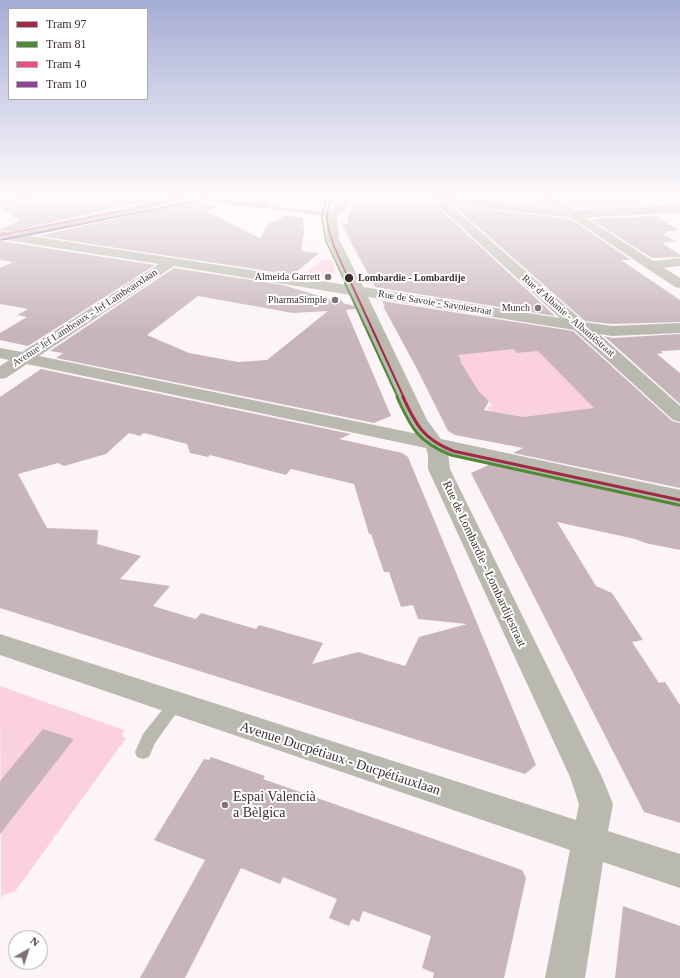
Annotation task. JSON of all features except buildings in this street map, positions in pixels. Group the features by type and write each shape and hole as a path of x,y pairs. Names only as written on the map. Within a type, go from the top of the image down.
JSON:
{"main road":[{"path":"614,241 680,284"}],"street":[{"name":"Rue de Savoie - Savoiestraat","path":"27,241 623,332 680,328"},
{"name":"Rue de Lombardie - Lombardijestraat","path":"334,241 359,291 418,421 436,444 440,458 439,469 586,777 596,804 565,978"},
{"name":"Rue d'Albanie - Albaniëstraat","path":"484,241 579,326 592,335 680,416"},
{"name":"Avenue Jef Lambeaux - Jef Lambeauxlaan","path":"0,374 171,262"},
{"path":"651,265 680,262"},
{"path":"0,353 436,444 680,497"},
{"name":"Avenue Ducpétiaux - Ducpétiauxlaan","path":"0,644 175,704 680,871"}],"lane":[{"path":"143,752 149,739 175,704"}],"shaded area":[{"path":"322,260 332,260 335,272 328,273 324,277 327,279 311,276 314,274 306,273"},
{"path":"430,332 516,342 512,349 514,349 517,353 543,350 602,408 539,420 490,411 487,407 492,406 489,401 485,402 458,362 462,361 460,357"},
{"path":"0,686 124,730 122,733 123,737 126,738 14,893 12,892 3,895 1,899"}],"tram line":[{"name":"81","path":"326,241 409,423 425,441 437,449 459,458 679,505"},
{"name":"97","path":"332,241 414,421 423,433 434,442 460,453 680,500"}],"place":[{"name":"Almeida Garrett","path":"328,277"},
{"name":"Lombardie - Lombardije","path":"349,278"},
{"name":"PharmaSimple","path":"335,300"},
{"name":"Munch","path":"538,308"},
{"name":"Espai Valencià a Bèlgica","path":"225,805"}]}
